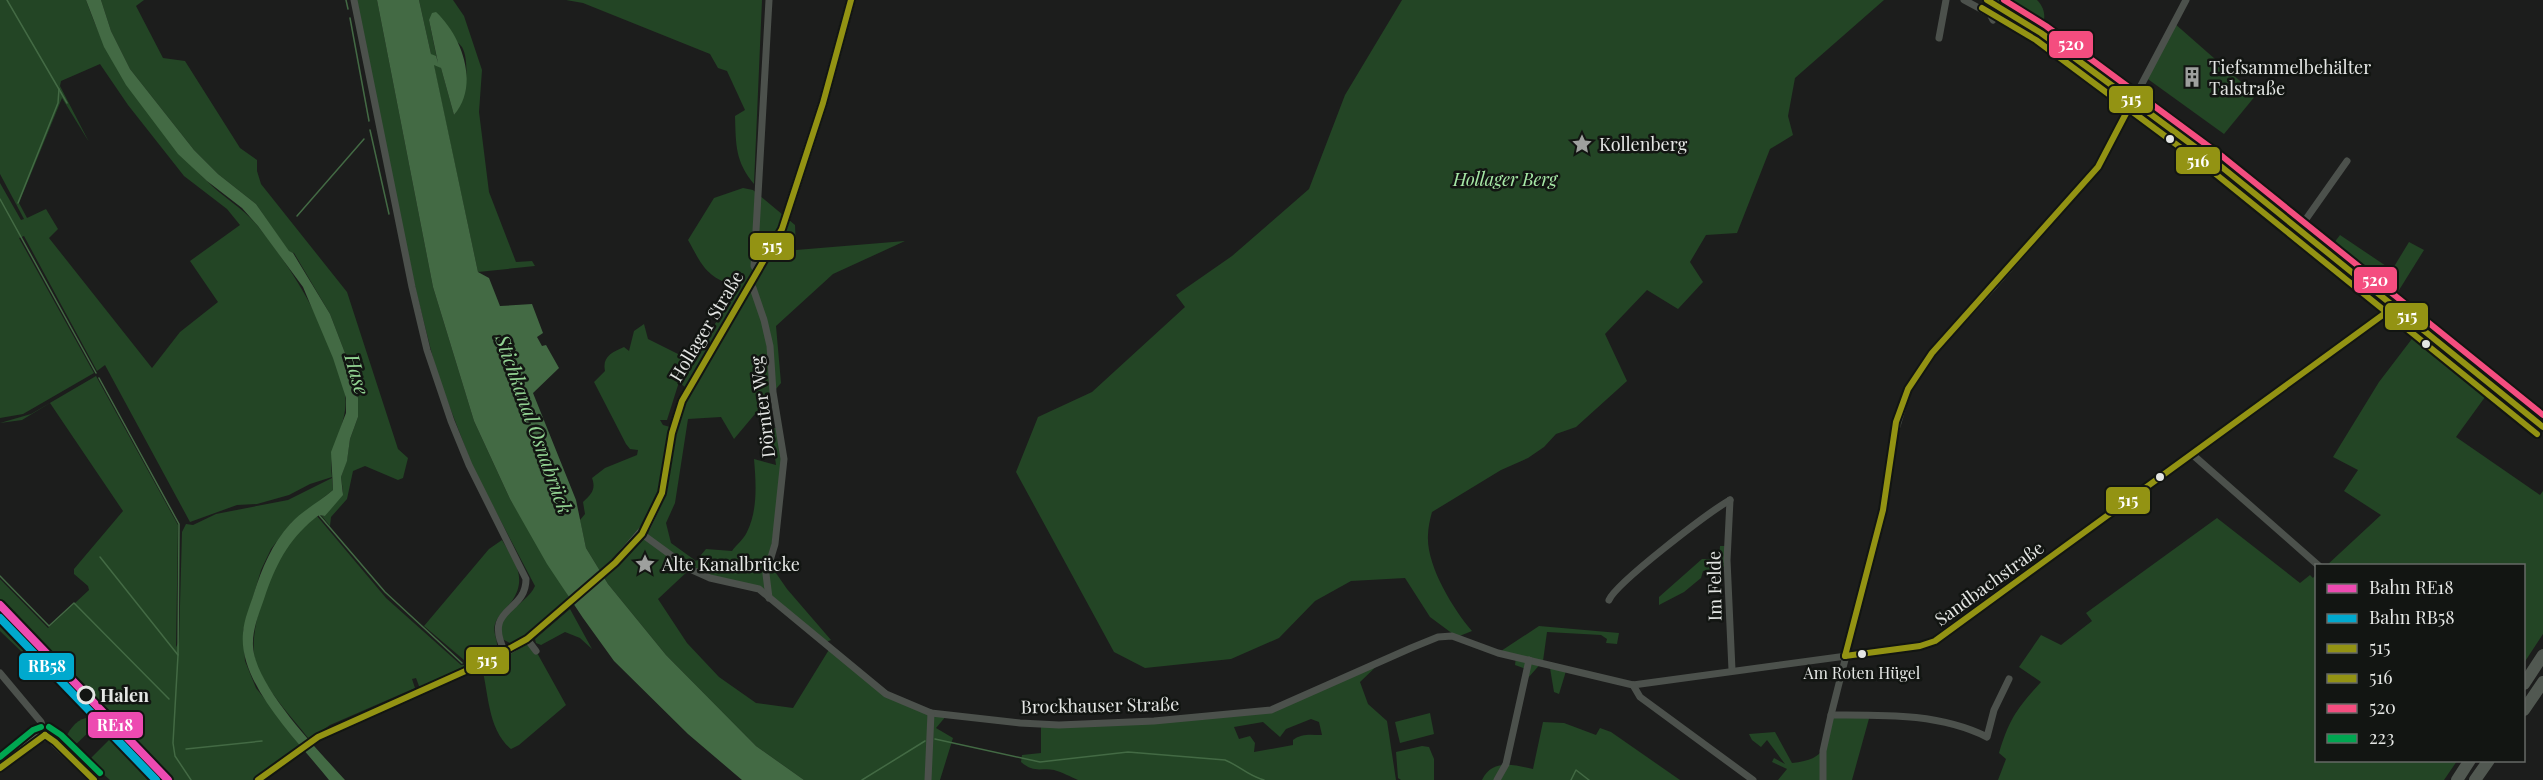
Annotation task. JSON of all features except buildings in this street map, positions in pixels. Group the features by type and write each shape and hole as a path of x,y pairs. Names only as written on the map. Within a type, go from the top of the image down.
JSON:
{"highway":[{"path":"2525,681 2543,655"},
{"path":"2525,707 2543,682"},
{"path":"2457,780 2469,762"},
{"path":"2475,780 2487,762"}],"street":[{"path":"354,0 412,287 427,350 441,394 469,465 526,579 525,591 502,617 497,629 505,652"},
{"path":"758,272 754,266 769,0"},
{"name":"Hollager Straße","path":"505,652 527,639 562,609 630,548 642,534 662,493 672,433 682,401 782,229 839,51 851,0"},
{"path":"1939,38 1946,0"},
{"path":"1964,0 1990,14 1993,20"},
{"path":"1987,0 2032,27 2218,164 2543,427"},
{"path":"1823,780 1823,751 1883,510 1896,422 1908,389 1932,353 1995,285 2098,166 2118,133 2186,0"},
{"path":"2299,229 2347,161"},
{"name":"Dörnter Weg","path":"750,285 764,320 770,346 774,401 784,459 776,544 766,574 769,598"},
{"name":"Sandbachstraße","path":"1633,685 1920,646 1935,641 2395,306"},
{"path":"2193,454 2317,564"},
{"name":"Im Felde","path":"1609,600 1612,593 1619,587 1702,519 1730,500 1727,560 1732,670"},
{"name":"Brockhauser Straße","path":"642,534 690,569 710,578 759,589 886,694 932,713 1059,725 1154,721 1271,710 1433,638 1457,637 1486,650 1528,660"},
{"path":"527,639 537,651"},
{"path":"1497,780 1506,764 1528,660 1633,685 1640,696 1753,780"},
{"path":"0,673 41,722 45,735"},
{"path":"1831,715 1905,716 1960,727 1987,737 2008,679"},
{"path":"928,780 932,713"},
{"path":"0,768 45,735 53,738 80,769 94,780"}],"green space":[{"path":"0,0 86,0 112,59 133,92 197,171 257,225 285,262 320,323 337,366 346,401 333,454 332,477 310,484 289,495 257,504 237,505 190,522 105,365 97,371 24,236 19,238 94,373 23,414 0,418 0,183 21,220 24,219 0,174","holes":["100,64 128,105 184,176 227,209 240,225 190,261 218,302 180,332 152,368 49,238 58,229 46,209 27,218 19,203 62,98 89,142 60,86 61,81"]},
{"path":"101,0 144,0 136,6 163,58 185,61 240,148 257,160 257,171 261,184 347,292 398,449 408,458 403,478 398,480 365,466 353,471 347,499 331,517 330,526 321,515 325,516 343,492 341,477 358,417 358,398 350,366 330,314 294,253 289,252 256,204 218,174 194,150 130,69 111,31"},
{"path":"357,0 377,0 433,287 474,421 510,499 569,597 527,634 512,644 502,639 502,623 535,586 474,470 437,374 416,291 383,137"},
{"path":"419,0 453,0 464,16 482,70 479,112 489,192 516,262 532,261 535,266 478,272 433,62 441,68 454,115 466,82 465,54 459,44 429,20 438,64 431,54"},
{"path":"566,0 762,0 754,184 743,168 736,144 735,116 745,110 727,71 718,68 710,54 583,3"},
{"name":"Hollager Berg","path":"1402,0 1884,0 1795,78 1788,116 1793,135 1770,149 1737,233 1706,235 1690,262 1703,282 1678,309 1647,290 1605,334 1627,381 1576,427 1556,434 1544,447 1528,458 1501,470 1432,512 1428,535 1431,560 1449,599 1472,631 1457,637 1430,617 1405,578 1351,581 1315,601 1279,638 1231,659 1145,668 1114,652 1016,472 1038,417 1092,392 1185,307 1176,295 1232,256 1309,189 1345,95"},
{"path":"1987,0 2037,0 2044,16 2041,33"},
{"path":"2174,23 2256,95 2224,134 2145,77"},
{"path":"743,188 753,190 795,225 796,250 905,241 833,274 776,326 781,383 734,439 721,417 688,419 675,503 666,523 671,543 696,561 706,549 732,551 746,535 753,515 756,486 754,459 776,465 771,428 778,428 784,459 769,563 787,589 831,640 824,643 759,589 690,569 658,599 687,643 719,677 756,703 793,708 830,648 886,694 947,715 936,728 953,738 940,780 804,780 756,746 666,655 608,584 586,548 580,520 585,514 583,502 591,494 593,488 592,478 605,468 637,455 638,450 630,449 626,444 594,382 605,371 605,362 609,356 624,347 629,351 634,331 644,324 648,339 684,357 721,316 732,285 705,268 688,240 714,198","holes":["679,382 687,389 670,427 663,425 660,420 667,420"]},
{"path":"2340,235 2392,270 2409,242 2424,250 2391,303 2327,252"},
{"path":"2421,327 2493,386 2456,437 2540,495 2543,491 2543,634 2525,661 2525,564 2328,564 2381,515 2344,491 2358,470 2333,457 2379,382"},
{"path":"96,376 178,525 176,647 179,642 182,532 186,524 193,525 216,514 288,500 332,478 333,490 291,523 271,549 261,570 243,631 245,661 256,688 303,747 258,780 172,780 0,600 0,579 48,628 89,590 88,586 74,574 74,569 123,511 50,403 22,420 0,423 31,414"},
{"path":"317,516 386,598 461,665 467,665 422,686 419,686 416,678 412,679 415,688 330,725 309,739 266,684 256,663 254,636 267,586 281,556 301,529"},
{"path":"2217,518 2300,583 2310,575 2313,578 2315,575 2315,762 2456,762 2444,780 1998,780 2006,759 1999,753 2007,731 2020,706 2041,682 2019,667 2041,635 2061,645 2092,621 2086,613"},
{"path":"502,540 518,569 519,585 517,593 495,624 496,651 473,663 469,658 464,660 424,626 489,549"},
{"path":"1720,546 1728,546 1727,566 1703,571 1701,578 1684,592 1659,605 1659,597 1702,559 1719,559"},
{"path":"570,609 592,649 580,638 565,632 541,645 536,643 535,639"},
{"path":"0,616 51,668 50,673 45,674 0,631"},
{"path":"1539,626 1619,633 1617,644 1606,643 1607,639 1601,635 1547,632 1543,661 1521,686 1526,669 1515,665 1516,657 1498,653"},
{"path":"527,639 566,705 519,745 511,749 503,741 493,721 481,664"},
{"path":"1383,660 1360,682 1368,704 1387,721 1396,780 1078,780 1050,769 1030,768 1021,762 1022,755 1041,753 1041,724 1059,725 1271,710","holes":["1311,719 1319,722 1322,735 1303,735 1293,740 1293,745 1254,752 1255,743 1250,736 1239,739 1234,727 1263,722 1280,737 1286,729"]},
{"path":"1550,668 1566,671 1559,694 1554,692"},
{"path":"1430,713 1434,734 1400,743 1395,722"},
{"path":"1831,715 1870,715 1852,780 1778,780 1787,769 1772,762 1774,758 1785,764 1767,740 1761,747 1752,740 1749,734 1775,732 1792,763 1804,761 1813,758 1823,749"},
{"path":"86,718 93,728 70,750 64,741 75,724"},
{"path":"1543,722 1564,723 1596,735 1600,728 1611,732 1680,780 1482,780 1486,773 1498,766 1512,765 1533,769"},
{"path":"112,737 141,767 148,765 162,780 110,780 101,772 84,765"},
{"path":"1422,746 1429,747 1434,759 1434,780 1401,780 1398,778 1396,752"}],"water":[{"path":"86,0 101,0 111,31 130,69 194,150 218,174 256,204 289,251 293,253 330,314 350,366 358,398 358,417 341,477 343,495 325,516 319,515 309,523 286,550 266,593 253,639 256,662 264,680 290,717 345,780 329,780 272,711 250,672 244,652 243,633 260,574 278,540 295,519 333,490 331,452 346,413 346,398 333,358 303,287 242,208 207,181 178,154 126,85 104,47"},
{"name":"Stichkanal Osnabrück","path":"377,0 419,0 431,54 436,56 438,63 429,20 432,13 436,12 445,22 460,47 467,76 466,90 462,103 454,115 441,68 434,65 478,272 489,278 500,306 532,304 543,333 537,337 542,346 546,345 559,368 533,393 576,500 586,548 608,584 666,655 756,746 804,780 742,780 688,734 614,661 547,564 510,499 474,421 433,287"}],"waterway":[{"path":"7,0 67,103"},
{"path":"346,0 348,9"},
{"path":"350,18 369,121"},
{"path":"18,203 58,103 59,89"},
{"path":"370,130 389,214"},
{"path":"297,216 364,139"},
{"path":"0,199 96,373"},
{"path":"2324,256 2336,267"},
{"path":"2340,271 2385,307"},
{"path":"99,378 179,524 178,655 173,743 175,756 191,780"},
{"path":"319,515 385,592 462,663"},
{"path":"100,557 178,655"},
{"path":"0,576 49,626 74,603 169,699"},
{"path":"935,739 1040,762 1128,752 1225,760 1264,780"},
{"path":"186,749 262,741"},
{"path":"862,780 925,741"},
{"path":"1571,780 1576,770 1589,780"}],"rail line":[{"name":"RE18","path":"0,605 168,780"},
{"name":"RB58","path":"0,618 156,780"}],"transit line":[{"name":"515","path":"258,780 318,737 481,664 527,639 615,563 642,534 662,493 672,433 682,401 782,229 823,103 851,0"},
{"name":"515","path":"1987,0 2041,33 2218,164 2543,427"},
{"name":"520","path":"2004,0 2046,26 2223,157 2543,415"},
{"name":"516","path":"1982,8 2036,40 2212,171 2537,434"},
{"name":"515","path":"1845,656 1883,510 1896,422 1908,389 1932,353 2098,167 2133,100"},
{"name":"515","path":"1845,656 1920,646 1935,641 2395,306"},
{"name":"223","path":"0,757 33,730 41,727"},
{"name":"223","path":"49,727 61,735 100,773"},
{"name":"515","path":"45,735 94,780"},
{"name":"515","path":"0,768 45,735"}],"place":[{"name":"Tiefsammelbehälter Talstraße","path":"2192,77"},
{"name":"Kollenberg","path":"1582,144"},
{"name":"Alte Kanalbrücke","path":"645,564"},
{"name":"Am Roten Hügel","path":"1862,654"},
{"name":"Halen","path":"86,695"}],"water label":[{"name":"Hase","path":"358,374"}]}
